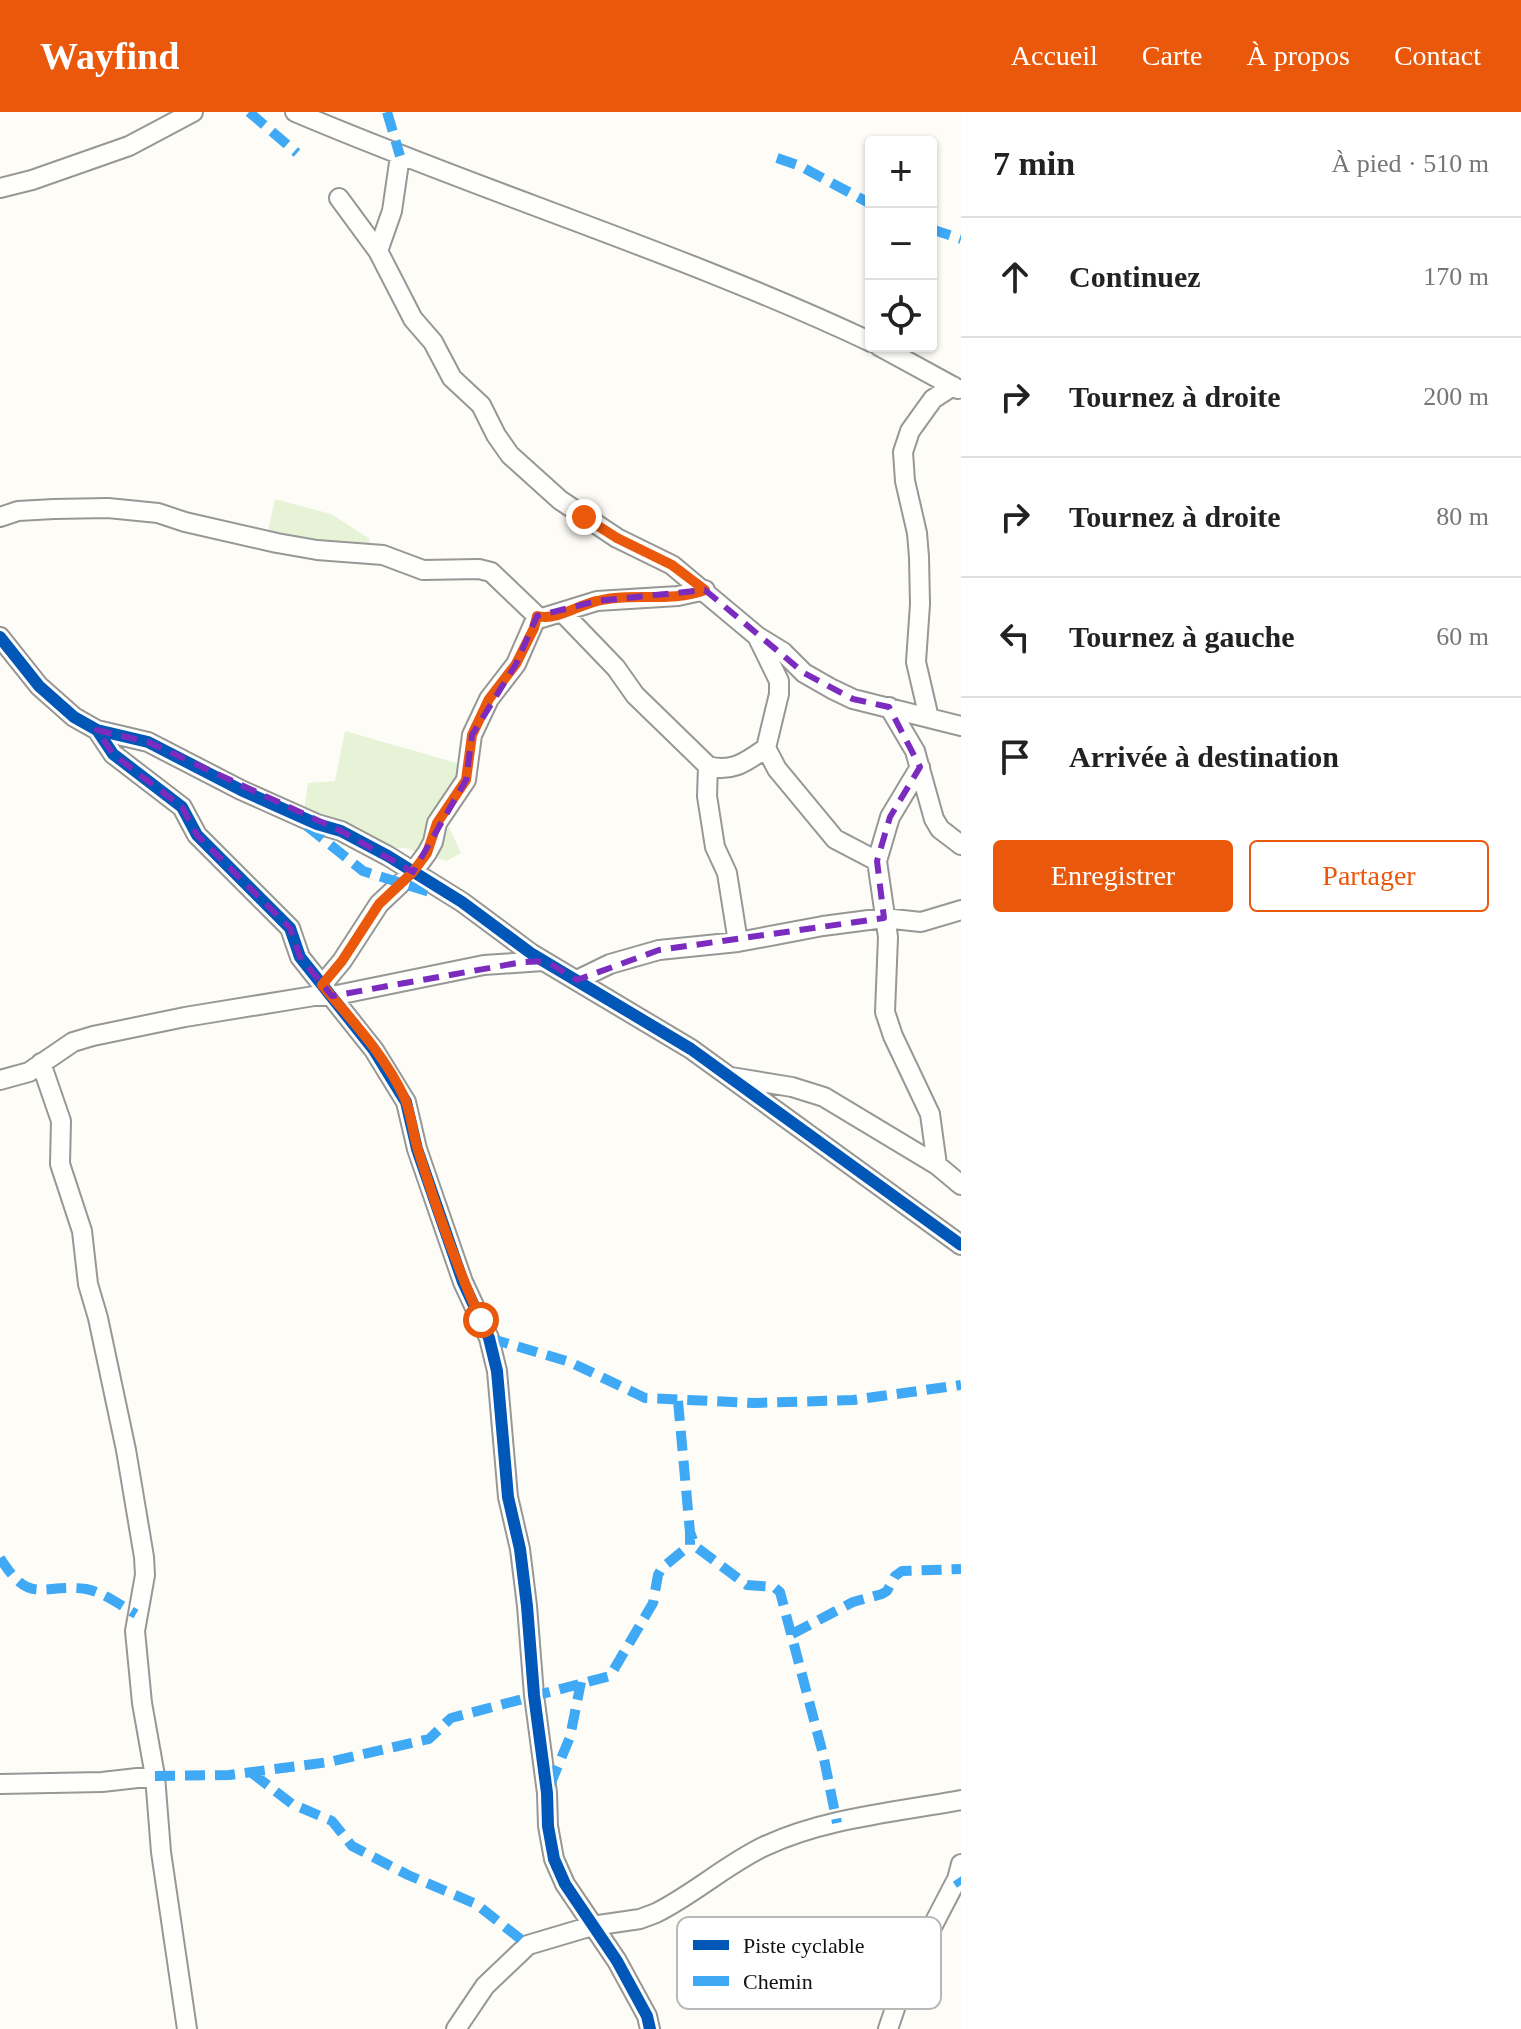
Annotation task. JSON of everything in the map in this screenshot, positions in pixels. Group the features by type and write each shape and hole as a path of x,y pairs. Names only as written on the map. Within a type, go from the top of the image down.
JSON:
{"street":[{"path":"0,188 129,146 193,112"},
{"path":"295,112 400,156 791,304 865,339"},
{"path":"378,251 392,211 400,156"},
{"path":"339,198 378,251 413,319 433,342 452,378 481,405 510,455 560,500 617,538 672,565 757,636 783,652 804,673 832,689 853,699 961,726"},
{"path":"890,352 957,388"},
{"path":"929,718 916,662 919,557 903,452 910,431 933,399 957,388"},
{"path":"0,517 18,511 54,509 108,508 158,513 277,543 317,550 383,555 414,568 479,569 491,572 542,618 597,601 678,596 705,590"},
{"path":"563,613 593,642 635,695 708,766 719,769 742,765 766,748 779,694 779,681 757,636"},
{"path":"327,991 342,961 379,904 413,872 427,853 437,823 466,780 472,735 489,699 516,664 537,616"},
{"path":"0,637 39,686 74,717 97,730 148,742 241,790 317,824 341,831 413,872 462,902 532,954 691,1049 961,1245"},
{"path":"889,707 910,741 934,819 940,829 961,845"},
{"path":"97,730 113,754 182,807 197,835 290,928 300,957 390,1072 406,1102 417,1149 454,1256 489,1338 497,1371 508,1497 520,1549 554,1859 592,1926 617,1961 647,2016 650,2029"},
{"path":"766,748 777,769 835,839 877,861"},
{"path":"708,766 707,796 715,847 727,873 738,942"},
{"path":"920,767 890,817 877,861 888,937 885,1012 930,1114 937,1165"},
{"path":"577,980 610,964 659,950 738,942 884,918 921,922 961,910"},
{"path":"0,1080 29,1072 73,1042 93,1036 314,996 327,991 484,965 546,961"},
{"path":"41,1063 61,1121 60,1164 82,1231 88,1284 109,1367 144,1557 145,1575 135,1631 142,1703 155,1776 161,1852 177,1943 187,2029"},
{"path":"728,1076 792,1087 824,1097 937,1165 961,1185"},
{"path":"0,1784 102,1782 155,1776"},
{"path":"456,2029 485,1986 528,1945 592,1926 640,1919 656,1913 747,1856 783,1838 837,1823 961,1800"},
{"path":"937,1917 957,1879 961,1864"},
{"path":"888,2029 895,2009"}],"highlighted area":[{"path":"705,590 804,673 853,699 889,707 920,767 890,817 877,861 884,918 659,950 577,980 546,961 523,962 332,996 300,957 290,928 197,835 182,807 113,754 97,730 148,742 341,831 413,872 466,780 472,735 516,664 537,616 597,601"}],"green space":[{"path":"275,499 331,514 370,539 367,553 266,541"},
{"path":"345,731 464,765 434,826 449,827 461,853 446,861 405,848 387,849 303,817 308,783 335,781"}],"marked path":[{"path":"249,112 297,153"},
{"path":"387,112 400,156"},
{"path":"777,158 800,166 865,201"},
{"path":"937,231 961,239"},
{"path":"307,826 363,871 436,894"},
{"path":"489,1338 570,1362 645,1398 754,1403 853,1400 961,1385"},
{"path":"678,1401 690,1532 695,1546 747,1585 774,1587 780,1592 823,1754 837,1823"},
{"path":"155,1776 229,1775 329,1762 429,1739 451,1718 610,1676 653,1603 658,1575 690,1545 690,1532"},
{"path":"0,1558 20,1583 29,1588 86,1589 136,1614"},
{"path":"792,1634 853,1602 882,1594 902,1571 961,1569"},
{"path":"550,1785 570,1737 581,1682"},
{"path":"252,1773 292,1804 332,1821 352,1846 408,1875 476,1904 528,1945"},
{"path":"957,1879 961,1885"}],"cycle path":[{"path":"0,637 39,686 74,717 97,730 148,742 241,790 317,824 341,831 388,856 462,902 532,954 691,1049 961,1245"},
{"path":"97,730 113,754 182,807 197,835 290,928 300,957 374,1050 406,1102 417,1149 463,1282 489,1338 497,1371 508,1497 520,1549 554,1859 565,1884 617,1961 647,2016 650,2029"}],"route":[{"path":"481,1320 463,1282 417,1149 406,1102 390,1072 322,985 342,961 379,904 413,872 427,853 437,823 466,780 472,735 489,699 516,664 537,616 542,618 563,613 597,601 678,596 705,590 672,565 617,538 584,517"}]}
